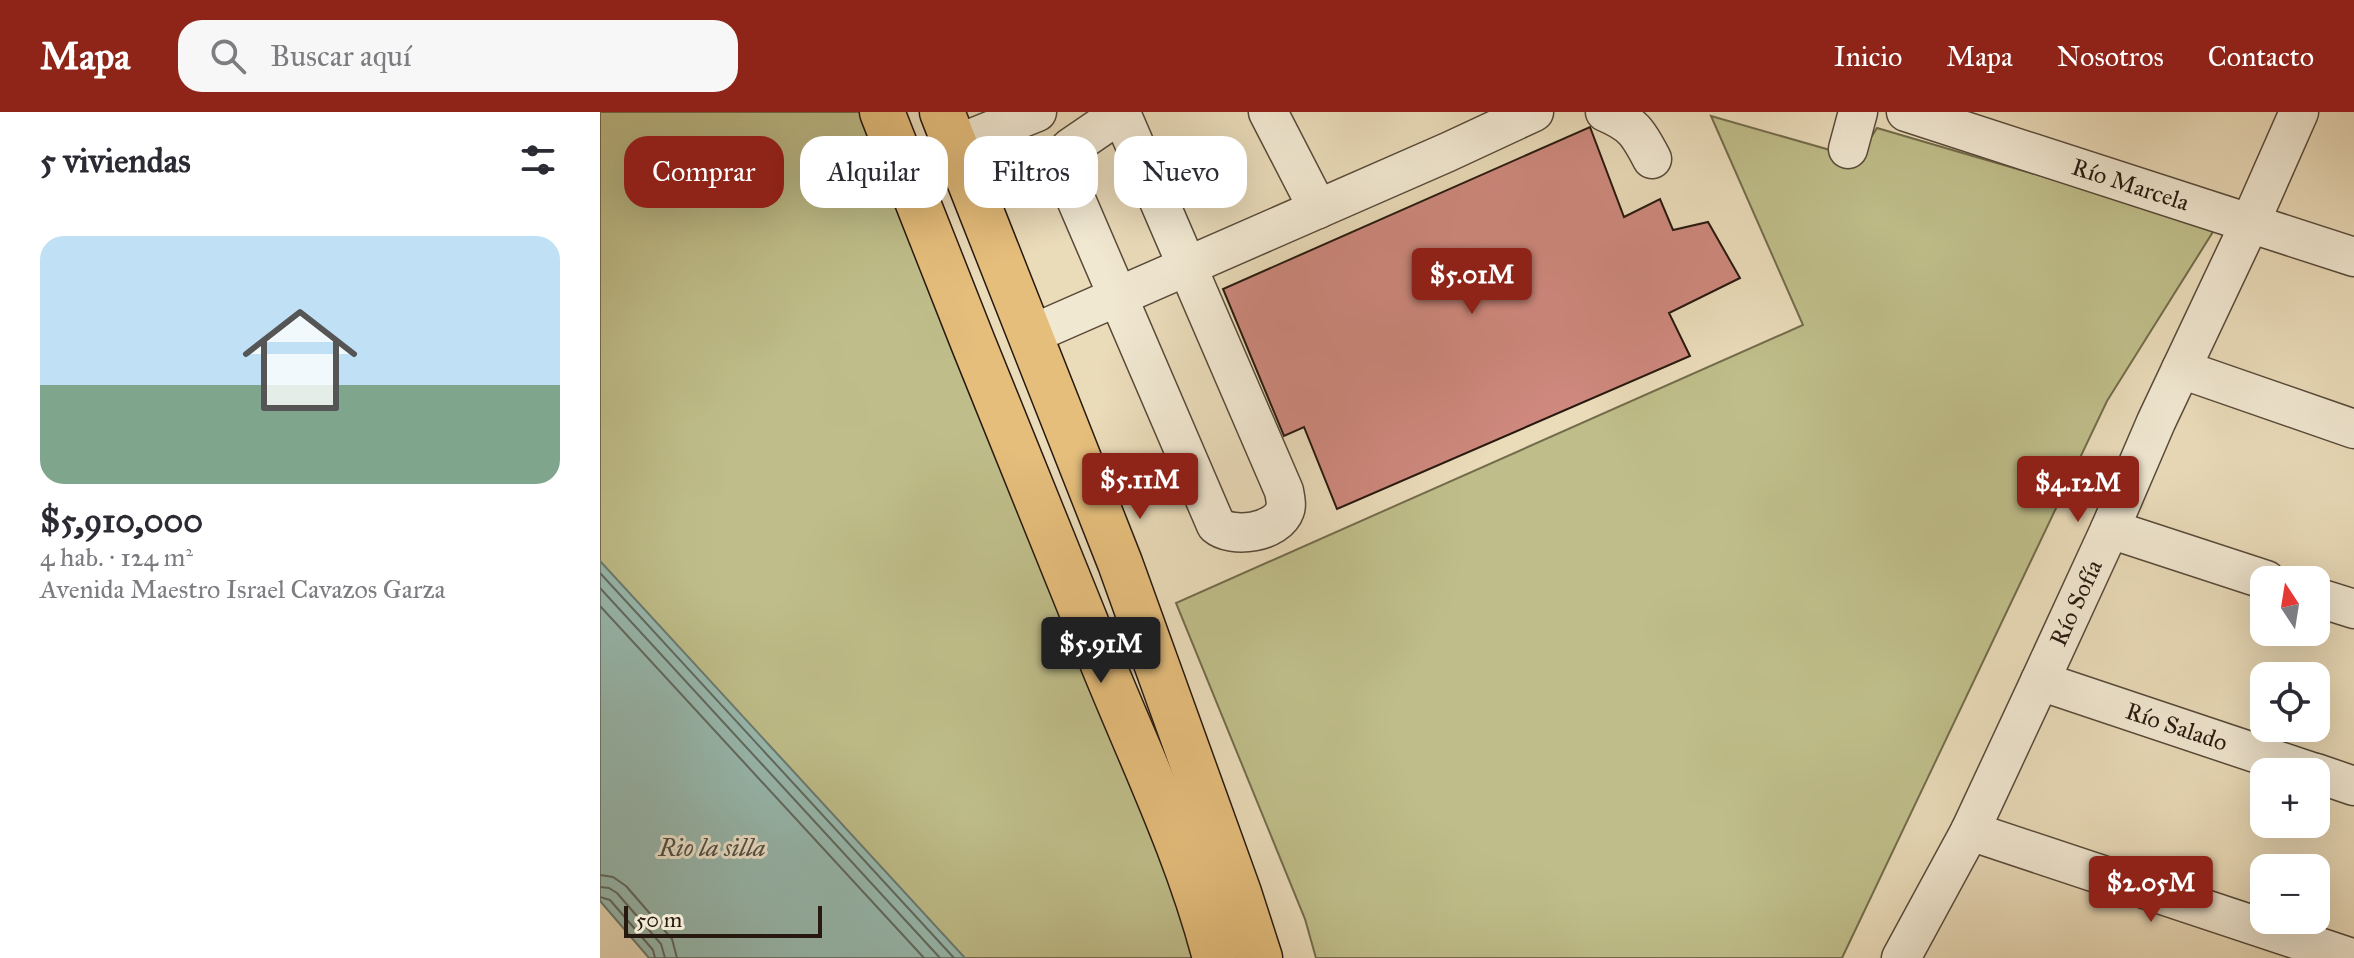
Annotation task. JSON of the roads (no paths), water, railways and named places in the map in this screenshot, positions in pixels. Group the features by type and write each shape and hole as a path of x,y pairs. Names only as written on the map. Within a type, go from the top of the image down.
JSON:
{"main road":[{"path":"882,112 1081,611 1161,799 1196,892 1215,958"},
{"path":"949,128 1115,548 1260,958"},
{"path":"1081,611 1126,661 1140,663 1156,660"}],"street":[{"path":"949,128 1037,112"},
{"path":"1268,112 1318,209"},
{"path":"1030,335 1534,112"},
{"path":"1605,112 1628,122 1642,139 1652,159"},
{"path":"1848,149 1858,112"},
{"name":"Río Marcela","path":"1906,112 2354,257"},
{"name":"Río Sofía","path":"1901,958 1970,831 2299,112"},
{"path":"1120,113 1186,266 1284,491 1286,509 1280,518 1271,525 1246,533 1224,531 1216,525 1069,183 1065,168 1070,148 1120,113"},
{"path":"2181,369 2354,429"},
{"path":"2110,529 2250,575"},
{"path":"2330,601 2354,609"},
{"name":"Río Salado","path":"2040,681 2269,758"},
{"name":"Río Salado","path":"2330,778 2354,786"},
{"path":"1970,831 2352,958"}],"water":[{"name":"Rio la silla","path":"600,561 965,958 649,958 600,901"}]}
